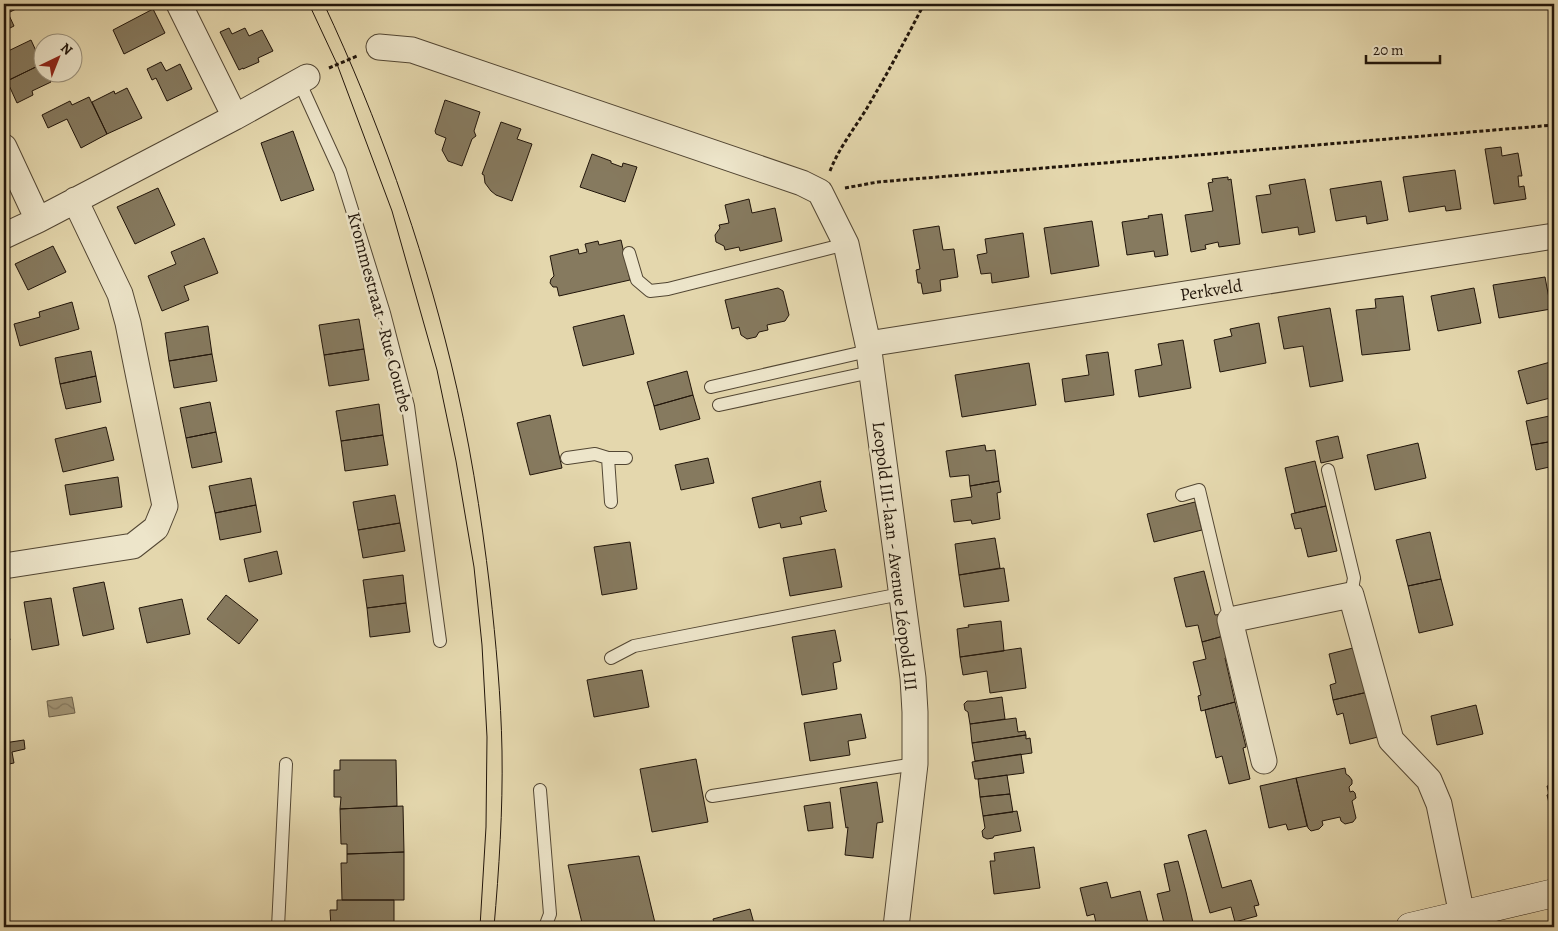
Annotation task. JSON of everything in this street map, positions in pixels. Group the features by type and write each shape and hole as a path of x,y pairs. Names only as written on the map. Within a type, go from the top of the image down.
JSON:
{"main road":[{"path":"1410,927 1554,893"}],"street":[{"path":"179,4 235,117"},
{"path":"379,47 412,50 802,183 820,192"},
{"path":"4,236 235,117 303,79"},
{"path":"4,147 38,220"},
{"name":"Leopold III-laan - Avenue Léopold III","path":"820,192 846,244 869,355 913,678 916,731 915,764 896,927"},
{"path":"4,566 133,546 156,528 165,506 128,323 120,294 75,200"},
{"name":"Perkveld","path":"869,355 1554,236"},
{"path":"1264,761 1230,620 1351,595 1391,740 1429,780 1439,804 1462,915"}],"lane":[{"name":"Krommestraat - Rue Courbe","path":"303,79 340,171 384,313 408,406 440,641"},
{"path":"629,253 637,280 650,291 668,289 846,244"},
{"path":"711,387 869,355"},
{"path":"719,405 869,355"},
{"path":"567,458 595,454 608,458 626,458"},
{"path":"608,458 611,502"},
{"path":"1328,470 1354,578 1351,595"},
{"path":"1182,495 1199,490 1230,620"},
{"path":"611,658 634,646 901,594"},
{"path":"278,927 286,764"},
{"path":"712,796 915,764"},
{"path":"540,790 550,914 545,927"}],"path":[{"path":"820,192 837,154 867,108 924,4"},
{"path":"303,79 379,47"},
{"path":"820,192 878,182 1554,125"}],"water":[{"path":"72,697 75,713 49,717 47,701"}],"building":[{"path":"4,4 16,4 18,8 8,13 14,26 4,31"},
{"path":"153,9 165,33 124,54 113,30"},
{"path":"229,28 232,34 245,28 249,36 262,30 273,51 258,58 259,62 239,70 220,32"},
{"path":"31,40 32,69 7,81 4,75 4,53"},
{"path":"161,62 166,71 180,64 192,89 167,101 156,78 152,80 147,69"},
{"path":"32,69 32,82 51,82 32,91 33,95 17,103 7,81"},
{"path":"127,88 142,118 107,134 92,102 114,91 115,94"},
{"path":"89,97 107,134 81,148 67,119 48,128 42,115 70,101 72,105"},
{"path":"445,100 480,112 474,131 476,136 472,139 462,166 448,161 442,150 446,138 436,134 435,131"},
{"path":"501,122 521,129 517,139 532,144 512,201 491,191 485,183 484,175 482,174"},
{"path":"293,131 314,190 281,201 261,143"},
{"path":"1501,147 1502,156 1518,153 1522,176 1518,176 1519,187 1524,186 1526,199 1494,204 1485,149"},
{"path":"592,154 622,167 623,163 637,167 625,202 580,187"},
{"path":"1455,170 1461,209 1446,211 1445,206 1409,212 1403,177"},
{"path":"1228,177 1228,180 1231,179 1240,244 1219,247 1218,242 1205,245 1206,249 1191,252 1185,215 1213,211 1208,183 1213,182 1212,179"},
{"path":"1305,179 1315,232 1299,235 1298,227 1262,233 1256,196 1271,194 1269,185"},
{"path":"1381,181 1388,220 1367,224 1366,216 1336,221 1330,189"},
{"path":"158,188 175,225 135,244 117,207"},
{"path":"749,199 752,213 775,208 782,241 740,251 739,247 725,250 724,246 716,242 715,235 720,228 719,225 729,223 725,205"},
{"path":"1162,214 1168,255 1155,257 1154,251 1127,255 1122,222"},
{"path":"1092,221 1099,266 1051,274 1044,228"},
{"path":"939,226 943,250 954,249 958,277 940,280 941,291 923,294 921,283 918,283 916,270 920,269 913,230"},
{"path":"1023,233 1029,277 992,283 991,273 981,274 977,255 987,253 985,239"},
{"path":"204,238 218,273 184,286 189,300 162,311 148,276 176,264 171,252"},
{"path":"621,240 630,280 559,296 557,287 553,287 550,283 554,276 550,256 578,249 579,254 587,252 585,244 598,241 599,245"},
{"path":"53,246 66,272 28,290 15,264"},
{"path":"1545,277 1551,309 1499,318 1493,285"},
{"path":"778,288 783,291 789,315 785,321 767,325 768,330 759,332 756,337 747,339 741,335 739,327 732,329 725,300"},
{"path":"1474,288 1481,323 1438,331 1431,296"},
{"path":"1403,296 1410,350 1362,355 1356,310 1376,308 1375,299"},
{"path":"72,302 79,329 20,346 14,324 40,317 39,312"},
{"path":"1330,308 1343,381 1310,387 1303,346 1284,349 1278,317"},
{"path":"624,315 634,354 583,366 573,327"},
{"path":"359,319 364,349 324,355 319,325"},
{"path":"1259,323 1266,363 1220,372 1214,340 1232,336 1230,329"},
{"path":"208,326 212,354 169,361 165,333"},
{"path":"1183,340 1191,388 1139,397 1135,370 1162,365 1158,344"},
{"path":"364,349 369,380 329,386 324,355"},
{"path":"91,351 96,376 60,384 55,358"},
{"path":"1108,352 1114,395 1065,402 1062,379 1089,375 1086,355"},
{"path":"212,354 217,381 174,388 169,361"},
{"path":"1554,361 1554,397 1527,404 1518,371"},
{"path":"1029,363 1036,405 962,417 955,375"},
{"path":"687,371 693,395 654,406 647,382"},
{"path":"96,376 101,402 66,409 60,384"},
{"path":"693,395 700,419 660,430 654,406"},
{"path":"210,402 216,432 186,438 180,408"},
{"path":"379,404 383,435 341,441 336,411"},
{"path":"550,415 562,468 530,475 517,423"},
{"path":"1554,415 1554,441 1531,445 1526,421"},
{"path":"106,427 114,460 63,472 55,439"},
{"path":"216,432 222,462 192,468 186,438"},
{"path":"383,435 388,465 345,471 341,441"},
{"path":"1338,436 1343,458 1321,463 1316,441"},
{"path":"1554,441 1554,466 1536,470 1531,445"},
{"path":"1418,443 1426,478 1375,490 1367,455"},
{"path":"985,445 986,451 995,450 999,481 970,486 969,475 950,477 946,451"},
{"path":"708,458 714,483 681,490 675,465"},
{"path":"1315,461 1326,506 1295,513 1285,468"},
{"path":"118,477 122,507 70,515 65,485"},
{"path":"251,478 256,505 215,513 209,486"},
{"path":"821,481 825,509 827,511 800,517 802,524 781,528 780,523 759,528 752,498"},
{"path":"999,481 1001,492 997,493 1000,519 972,524 971,520 954,522 951,500 972,497 970,486"},
{"path":"395,495 400,523 358,530 353,502"},
{"path":"1195,502 1202,530 1154,542 1147,514"},
{"path":"256,505 261,532 220,540 215,513"},
{"path":"1326,506 1337,551 1308,557 1301,528 1295,529 1291,514"},
{"path":"400,523 405,551 363,558 358,530"},
{"path":"1430,532 1441,579 1408,586 1396,540"},
{"path":"995,538 1000,568 959,575 955,544"},
{"path":"630,542 637,589 602,595 594,547"},
{"path":"835,549 842,587 790,596 783,558"},
{"path":"277,551 282,574 249,582 244,559"},
{"path":"1004,568 1009,601 964,607 959,575"},
{"path":"1204,571 1215,615 1222,614 1227,635 1202,642 1198,625 1186,627 1174,578"},
{"path":"403,575 406,603 367,608 363,580"},
{"path":"1441,579 1453,625 1419,633 1408,586"},
{"path":"104,582 114,629 83,636 73,588"},
{"path":"226,595 258,620 239,644 207,619"},
{"path":"51,598 59,645 32,650 24,602"},
{"path":"182,599 190,634 147,643 139,608"},
{"path":"406,603 410,632 370,637 367,608"},
{"path":"4,616 10,640 4,641"},
{"path":"1001,621 1004,651 960,657 957,629 969,627 968,625"},
{"path":"835,630 841,661 833,663 837,689 802,695 792,637"},
{"path":"1227,635 1232,656 1225,658 1235,702 1201,711 1198,696 1201,695 1193,662 1206,659 1202,642"},
{"path":"1357,647 1368,692 1333,700 1330,685 1336,683 1329,654"},
{"path":"1021,648 1026,688 990,693 987,671 963,675 960,657"},
{"path":"642,670 649,707 594,717 587,680"},
{"path":"1368,692 1378,737 1350,744 1343,713 1337,715 1333,700"},
{"path":"1002,697 1005,719 970,724 968,712 965,710 964,704 967,701"},
{"path":"1235,702 1246,747 1243,748 1250,779 1229,784 1222,756 1216,758 1205,710"},
{"path":"1476,705 1483,734 1437,745 1431,716"},
{"path":"861,714 866,738 848,741 850,755 810,761 804,723"},
{"path":"1016,718 1018,732 1025,731 1026,735 972,743 970,724"},
{"path":"1026,735 1026,739 1030,738 1032,753 975,761 972,743"},
{"path":"24,740 25,749 12,752 14,763 4,765 4,743"},
{"path":"1021,754 1024,773 975,779 972,762"},
{"path":"696,759 708,822 652,832 640,769"},
{"path":"340,760 396,760 397,806 340,809 341,797 334,797 334,770 340,770"},
{"path":"1345,768 1346,774 1352,780 1352,784 1349,787 1350,792 1353,791 1355,793 1356,798 1352,801 1356,818 1353,822 1345,824 1341,821 1340,817 1322,821 1323,825 1319,829 1311,831 1308,828 1296,778"},
{"path":"1007,775 1010,794 980,797 978,779"},
{"path":"1296,778 1307,826 1288,830 1286,824 1269,828 1260,786"},
{"path":"877,782 883,822 877,823 873,858 845,855 848,827 846,828 840,788"},
{"path":"1554,785 1554,823 1547,795 1549,794 1547,786"},
{"path":"1010,794 1013,812 983,816 980,797"},
{"path":"830,802 833,828 808,831 804,806"},
{"path":"403,806 404,852 347,854 347,844 341,844 340,809"},
{"path":"1017,811 1021,831 987,839 983,837 982,831 985,828 983,816"},
{"path":"1206,830 1222,888 1251,880 1259,905 1254,906 1257,916 1235,922 1231,907 1210,913 1188,835"},
{"path":"1034,847 1040,888 994,894 990,861 995,861 994,853"},
{"path":"404,852 404,900 342,900 341,863 347,863 347,854"},
{"path":"639,856 656,927 583,927 568,865"},
{"path":"1178,861 1194,927 1165,927 1157,894 1170,891 1164,864"},
{"path":"1107,882 1111,898 1140,891 1149,927 1097,927 1094,914 1087,916 1080,888"},
{"path":"337,900 394,900 394,927 331,927 330,910 337,910"},
{"path":"750,909 755,927 715,927 713,919"}],"tram line":[{"path":"309,4 337,64 392,211 437,370 456,461 474,567 482,645 487,737 486,827 480,927"},
{"path":"324,4 344,47 397,180 439,317 469,447 490,589 501,710 501,817 494,927"}]}
